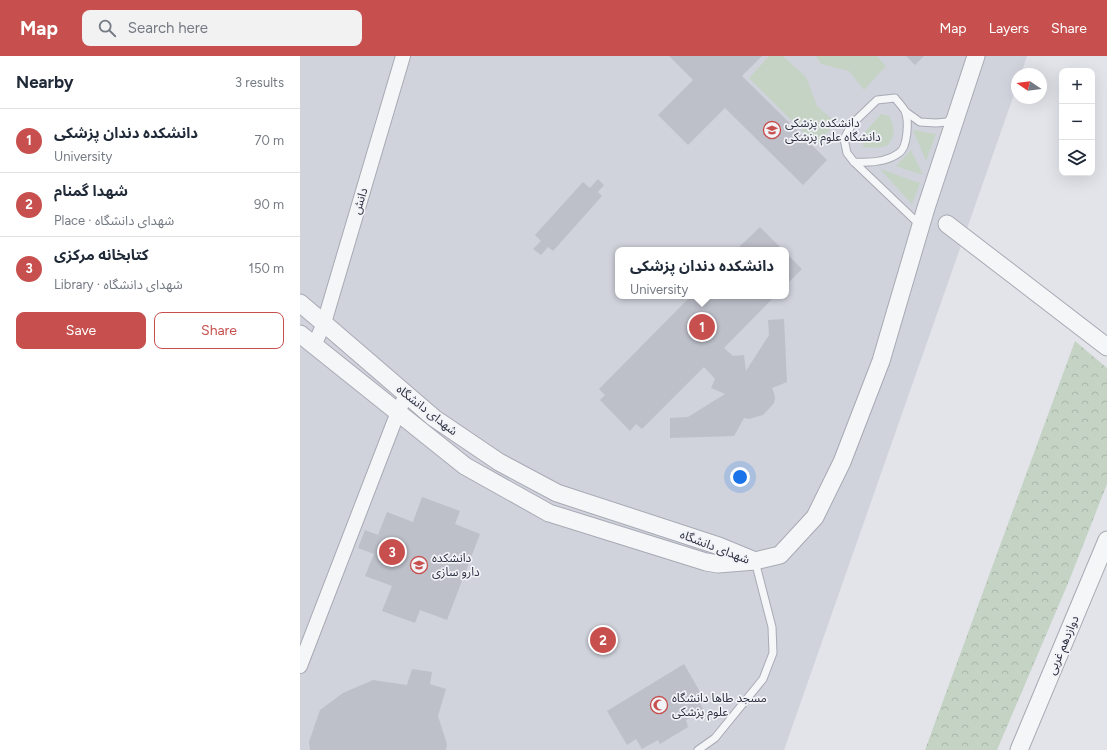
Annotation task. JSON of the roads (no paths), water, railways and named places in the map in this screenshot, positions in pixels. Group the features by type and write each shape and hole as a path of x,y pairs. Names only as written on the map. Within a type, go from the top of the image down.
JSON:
{"street":[{"name":"دانش","path":"314,346 324,323 403,56"},
{"path":"755,561 780,555 815,517 839,469 881,361 921,226 976,56"},
{"path":"947,224 1107,346"},
{"name":"شهدای دانشگاه","path":"300,303 434,418 499,462 557,493 719,546 755,561"},
{"name":"شهدای دانشگاه","path":"300,334 465,466 549,513 706,562 718,564 755,561"},
{"path":"300,666 406,394"},
{"name":"دوازدهم غربی","path":"1019,750 1107,540"}],"lane":[{"path":"921,226 854,162 847,153 844,139 852,124 877,100 895,98 906,112 920,122 947,122 958,112"},
{"path":"854,162 868,163 886,159 900,152 906,145 908,130 906,112"},
{"path":"698,750 715,738 763,679 773,653 772,627 755,561"}],"place":[{"name":"دانشکده پزشکی دانشگاه علوم پزشکی","path":"772,130"},
{"name":"دانشکده دندان پزشکی","path":"702,327"},
{"name":"کتابخانه مرکزی","path":"392,552"},
{"name":"دانشکده دارو سازی","path":"419,565"},
{"name":"شهدا گمنام","path":"603,640"},
{"name":"مسجد طاها دانشگاه علوم پزشکی","path":"659,705"}]}
